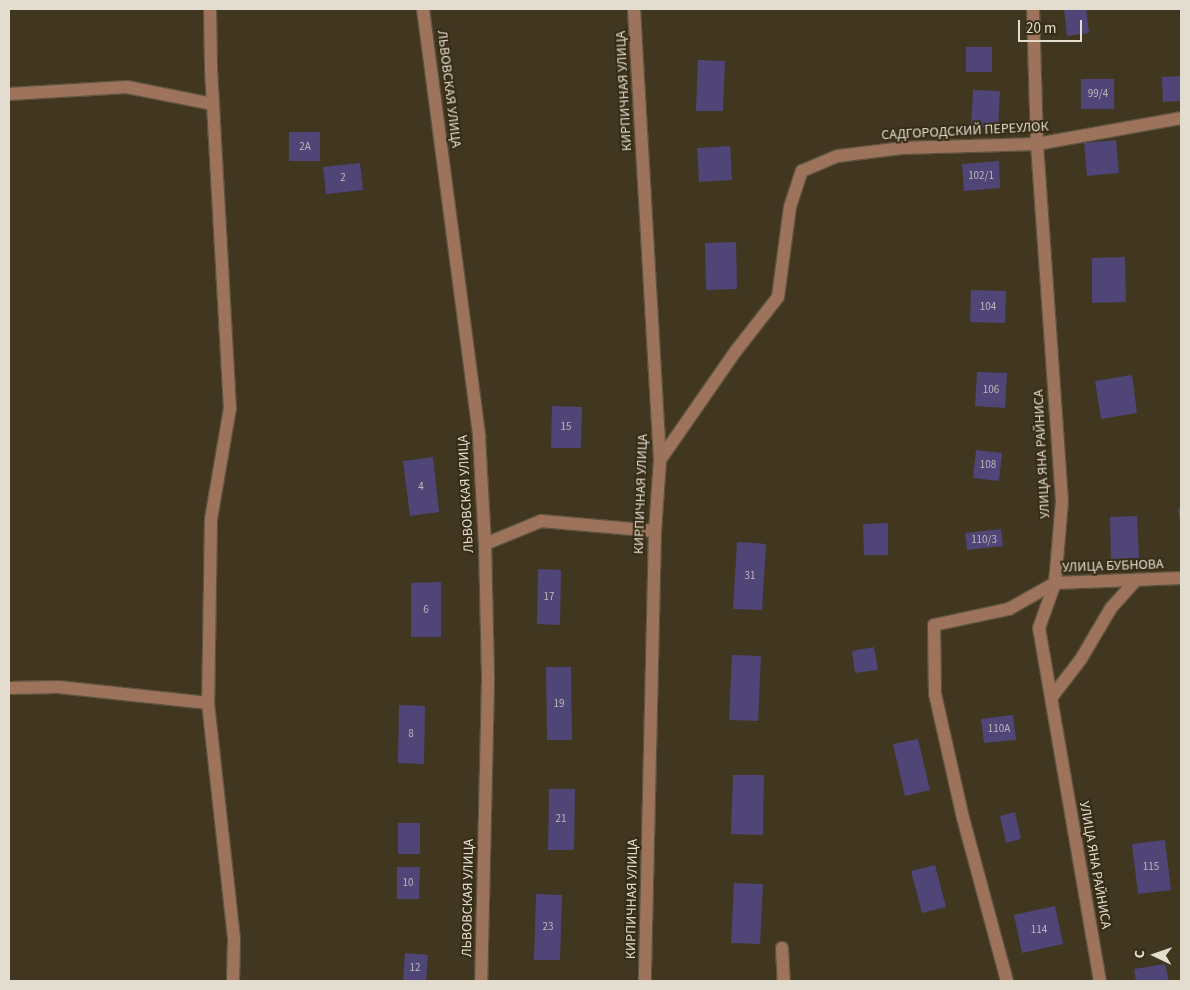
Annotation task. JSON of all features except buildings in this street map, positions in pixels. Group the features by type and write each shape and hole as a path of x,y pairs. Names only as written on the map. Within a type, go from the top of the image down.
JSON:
{"street":[{"path":"210,9 212,104 230,408 211,519 208,703 234,940 233,981"},
{"name":"ЛЬВОВСКАЯ УЛИЦА","path":"423,9 479,437 485,544 488,681 481,981"},
{"name":"КИРПИЧНАЯ УЛИЦА","path":"634,9 660,460 655,531 645,981"},
{"name":"УЛИЦА ЯНА РАЙНИСА","path":"1034,9 1037,144 1062,501 1055,583 1039,628 1100,981"},
{"path":"9,94 127,86 212,104"},
{"name":"САДГОРОДСКИЙ ПЕРЕУЛОК","path":"660,460 735,352 778,296 790,207 802,171 838,156 902,148 1037,144 1181,118"},
{"path":"485,544 541,521 655,531"},
{"name":"УЛИЦА БУБНОВА","path":"1007,981 963,818 935,694 934,625 1008,610 1055,583 1181,578"},
{"path":"1051,698 1081,658 1111,608 1136,580"},
{"path":"9,688 58,687 208,703"},
{"path":"782,948 784,981"}]}
